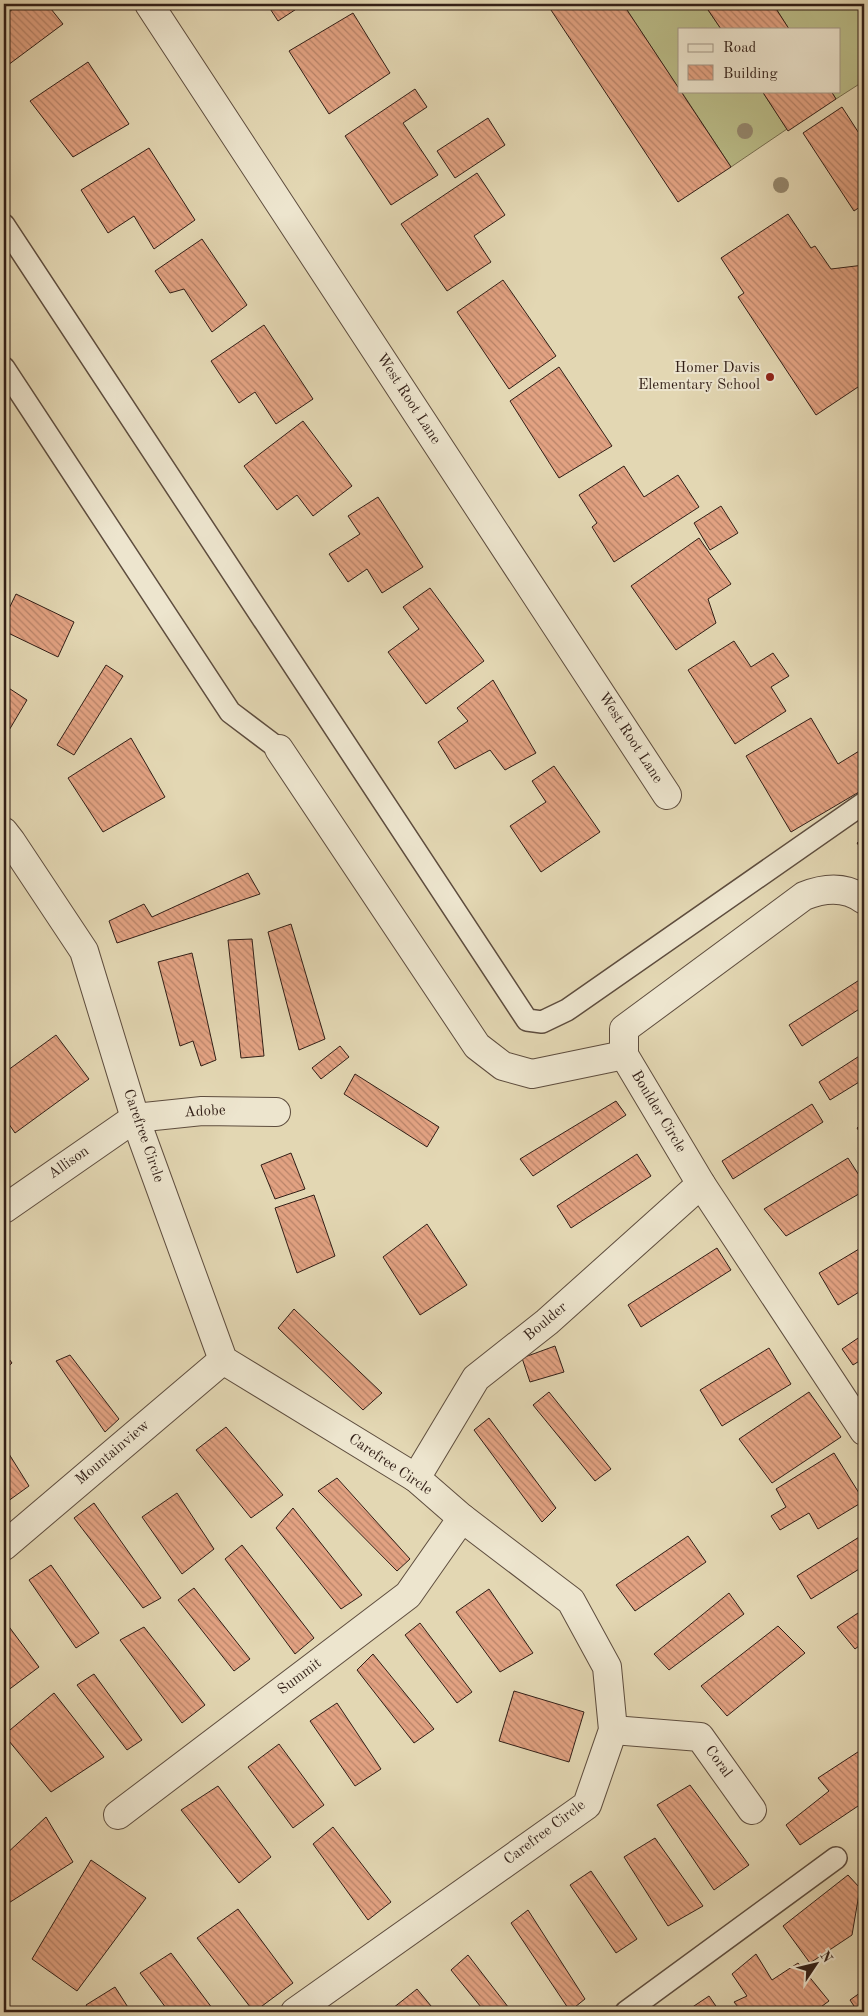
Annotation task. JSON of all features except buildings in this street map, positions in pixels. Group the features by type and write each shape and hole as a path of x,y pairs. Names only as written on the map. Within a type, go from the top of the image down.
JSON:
{"street":[{"name":"West Root Lane","path":"149,4 667,795"},
{"path":"279,749 477,1046 503,1066 532,1074 624,1055"},
{"name":"Carefree Circle","path":"6,840 84,950 135,1118 222,1360 416,1478 462,1518 571,1601 607,1667 613,1730 587,1805 295,2012"},
{"name":"Boulder Circle","path":"864,900 850,892 836,889 819,890 804,896 624,1029 624,1055 701,1184 864,1431"},
{"name":"Adobe","path":"135,1118 202,1111 276,1112"},
{"name":"Allison","path":"4,1208 135,1118"},
{"name":"Boulder","path":"416,1478 476,1378 547,1322 701,1184"},
{"name":"Mountainview","path":"4,1546 222,1360"},
{"name":"Summit","path":"118,1815 408,1596 462,1518"},
{"name":"Coral","path":"613,1730 700,1737 752,1810"}],"lane":[{"path":"4,225 527,1020 542,1022 567,1010 864,803"},
{"path":"4,368 230,712 279,749"},
{"path":"626,2012 836,1858"}],"green space":[{"path":"623,4 704,4 720,28 678,28 678,87"},
{"path":"773,4 864,4 864,81 836,99 832,92 840,92 840,28 788,28"},
{"path":"682,92 763,92 787,129 731,167"}],"place":[{"name":"Homer Davis Elementary School","path":"770,377"}]}
